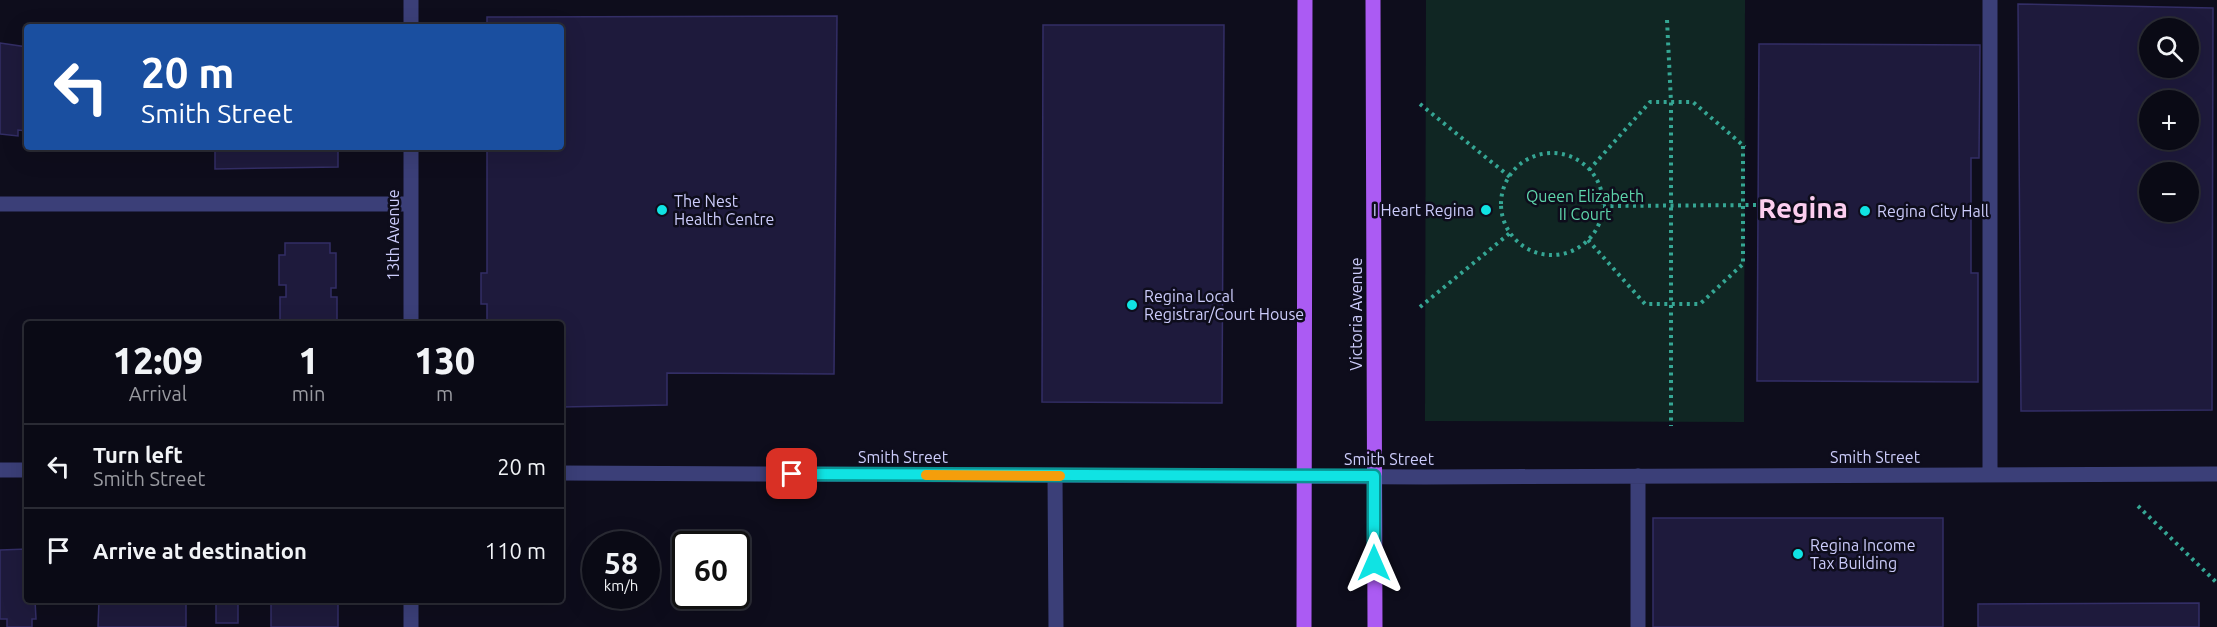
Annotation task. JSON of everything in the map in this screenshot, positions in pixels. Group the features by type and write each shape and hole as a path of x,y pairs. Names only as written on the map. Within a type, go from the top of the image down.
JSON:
{"main road":[{"path":"1304,627 1305,0"},
{"name":"Victoria Avenue","path":"1373,0 1375,627"}],"street":[{"path":"411,0 411,24"},
{"path":"1990,0 1990,474"},
{"name":"13th Avenue","path":"411,150 411,321"},
{"path":"0,204 411,204"},
{"path":"0,470 24,470"},
{"name":"Smith Street","path":"564,473 1304,477 2217,474"},
{"path":"1055,476 1056,627"},
{"path":"1638,476 1638,627"},
{"path":"411,603 411,627"}],"path":[{"path":"1667,20 1671,102 1671,426"},
{"path":"1588,240 1645,304 1700,304 1744,264 1744,147 1693,102 1650,102 1589,170"},
{"path":"1420,104 1510,177"},
{"path":"1548,153 1565,155 1581,162 1589,170 1600,189 1603,206 1600,222 1588,240 1566,253 1551,256 1536,253 1522,246 1510,233 1502,207 1503,191 1510,177 1520,165 1533,157 1548,153"},
{"path":"1603,206 1758,205"},
{"path":"1420,307 1510,233"},
{"path":"2138,506 2217,582"}],"green space":[{"name":"Queen Elizabeth II Court","path":"1426,0 1745,0 1744,422 1425,421"}],"building":[{"path":"2018,4 2213,8 2212,410 2021,411"},
{"name":"The Nest Health Centre","path":"837,16 834,374 667,373 667,405 564,407 564,321 487,321 487,304 481,304 481,273 487,273 487,150 564,150 564,24 487,24 487,17"},
{"name":"Regina Local Registrar/Court House","path":"1043,25 1224,25 1222,403 1042,402"},
{"path":"0,43 24,47 24,131 18,130 18,136 0,134"},
{"name":"Regina City Hall","path":"1759,44 1980,45 1979,158 1971,158 1971,273 1978,273 1978,382 1757,381"},
{"path":"215,150 338,150 338,167 215,169"},
{"path":"285,243 330,243 330,253 336,253 336,288 331,288 331,297 337,297 337,321 280,321 280,297 286,297 286,285 279,285 279,255 285,255"},
{"path":"1653,518 1943,518 1943,627 1653,627"},
{"path":"24,549 24,603 35,603 36,619 32,619 32,627 7,627 7,619 0,619 0,550"},
{"path":"99,603 186,603 186,627 98,627"},
{"path":"216,603 238,603 238,623 216,623"},
{"path":"271,603 338,603 338,627 271,627"},
{"path":"2199,603 2199,627 1978,627 1978,604"}],"slow traffic":[{"path":"926,475 1060,476"}],"place":[{"name":"The Nest Health Centre","path":"662,210"},
{"name":"I Heart Regina","path":"1486,210"},
{"name":"Regina City Hall","path":"1865,211"},
{"name":"Regina Local Registrar/Court House","path":"1132,305"},
{"name":"Regina Income Tax Building","path":"1798,554"}],"district":[{"name":"Regina","path":"1803,207"}],"route":[{"path":"792,474 1374,476 1374,563"}]}
